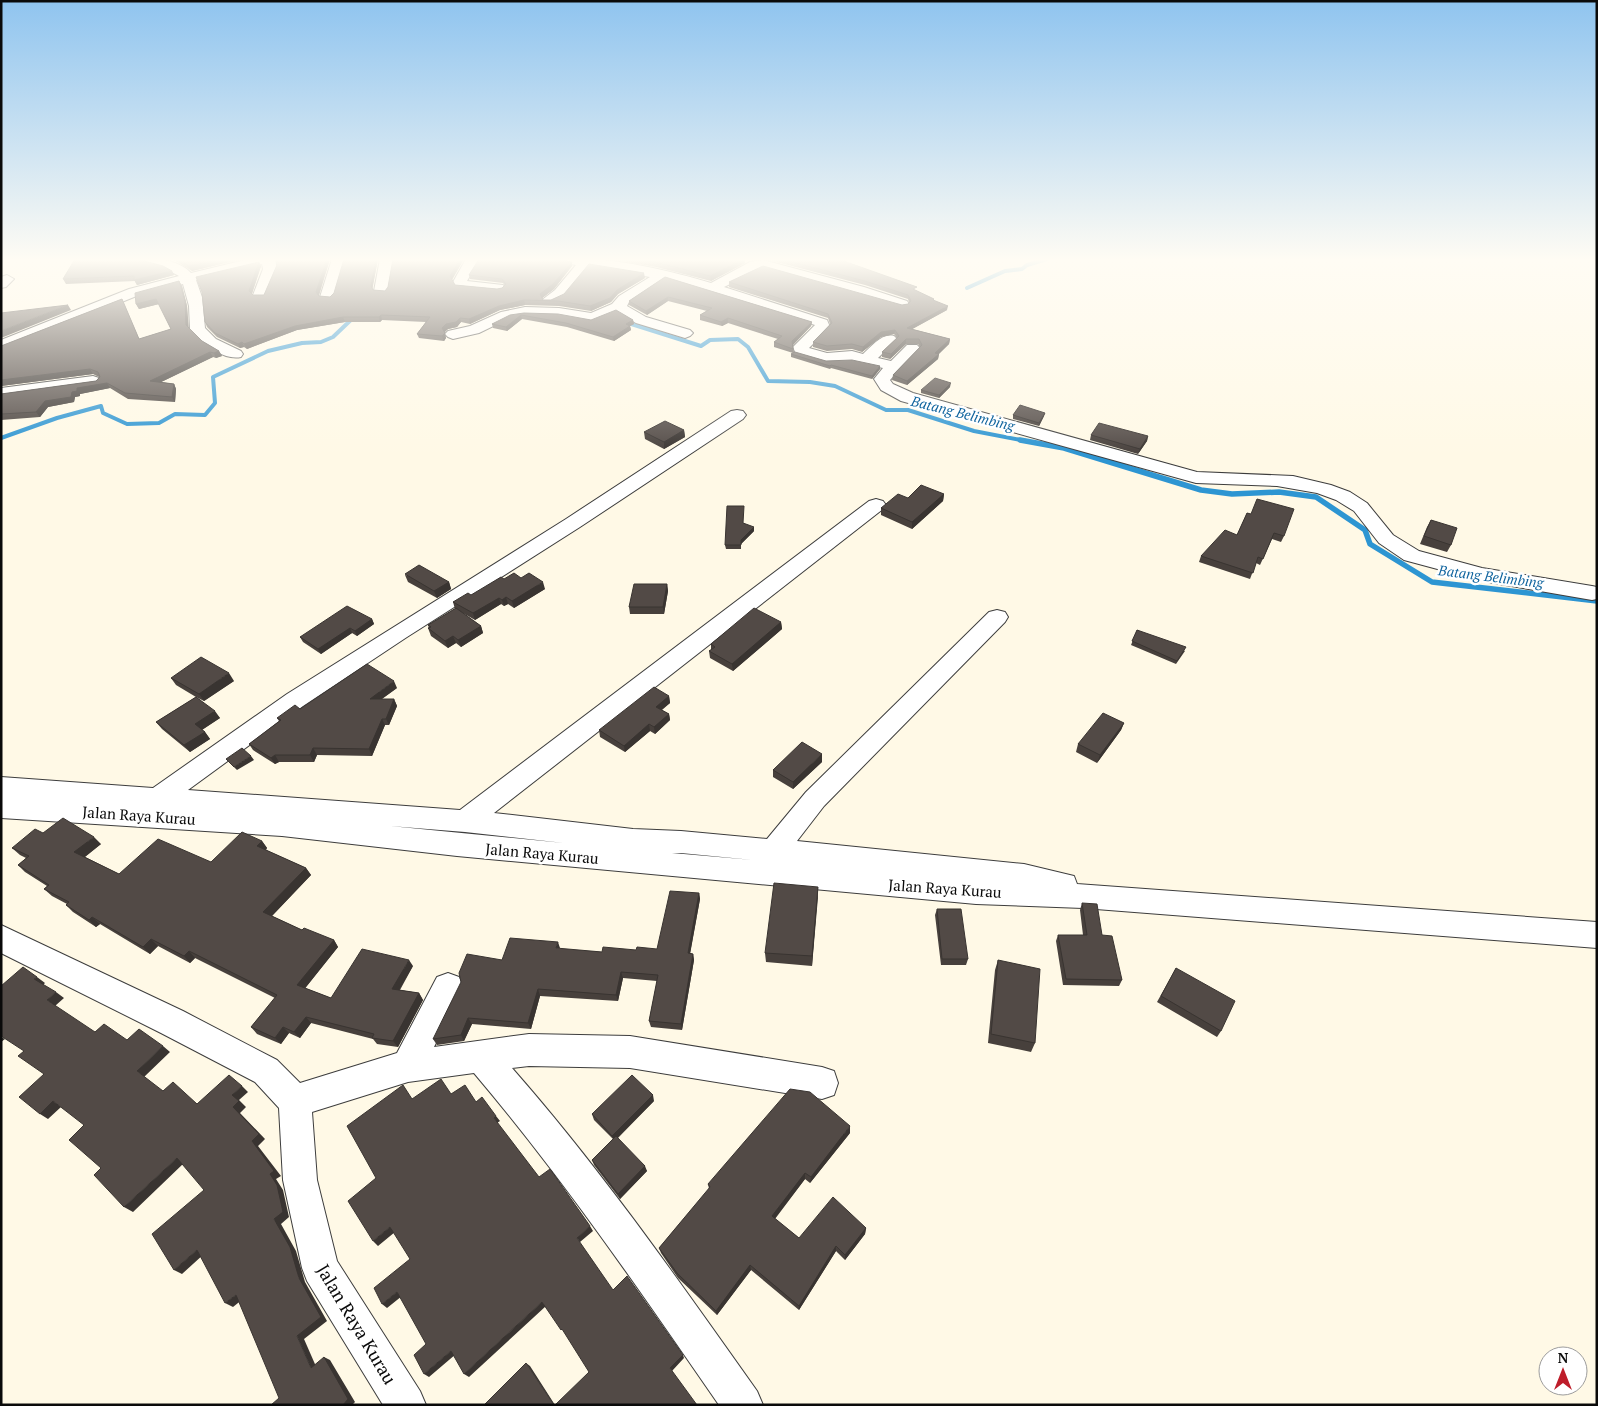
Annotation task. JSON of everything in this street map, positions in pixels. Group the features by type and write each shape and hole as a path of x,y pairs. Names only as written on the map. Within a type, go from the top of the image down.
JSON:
{"street":[{"path":"1,346 52,325"},
{"path":"198,325 198,329 211,342 235,354"},
{"path":"453,334 474,330 485,325"},
{"path":"657,325 685,333"},
{"path":"823,325 801,347 802,351 826,358 852,356 892,366"},
{"path":"867,359 874,355 889,339"},
{"path":"912,348 882,376 882,382 906,397 1196,477 1240,481 1279,480 1323,488 1343,496 1360,506 1368,515 1376,530 1393,545 1421,559 1492,577 1592,593"},
{"path":"1,393 93,381"},
{"path":"159,797 295,700 399,632 573,523 737,415"},
{"path":"465,821 876,505"},
{"path":"773,850 816,799 997,617"},
{"path":"1,787 159,797 465,821 633,840 773,850 951,867 993,874 1024,876 1064,884 1083,896"},
{"name":"Jalan Raya Kurau","path":"1,806 282,825 457,845 976,892 1083,896 1597,935"},
{"path":"1,938 172,1022 266,1071 295,1101 408,1066 529,1050 630,1052 822,1083"},
{"path":"408,1066 448,987"},
{"path":"480,1056 539,1124 667,1297 742,1405"},
{"name":"Jalan Raya Kurau","path":"295,1101 300,1180 320,1268 406,1405"}],"building":[{"path":"1,325 17,325 1,331"},
{"path":"56,325 133,325 139,339 171,329 169,325 186,325 202,341 219,351 210,352 150,381 174,384 172,397 125,393 107,383 77,388 77,391 72,392 71,397 45,401 36,412 1,414 1,394 96,381 100,377 98,372 90,369 1,380 1,346"},
{"path":"207,325 302,325 244,344 242,342 238,344 215,333"},
{"path":"424,325 445,325 442,328 445,333 442,336 417,334"},
{"path":"495,325 509,325 506,327"},
{"path":"571,325 630,326 613,337"},
{"path":"748,325 809,325 792,341 793,349 774,342 782,336"},
{"path":"830,325 913,325 907,328 950,339 935,353 939,354 907,381 893,375 922,345 919,339 906,339 891,354 882,352 899,336 895,330 881,332 863,347 852,344 827,346 813,342"},
{"path":"795,352 826,361 852,360 880,366 872,376 791,354"},
{"path":"935,378 951,383 939,395 921,390"},
{"path":"1020,405 1045,413 1039,423 1013,415"},
{"path":"665,421 684,430 664,442 644,432"},
{"path":"1099,423 1148,436 1140,449 1091,435"},
{"path":"921,485 944,494 912,522 881,508 898,494 908,498"},
{"path":"1257,499 1294,509 1284,536 1274,533 1263,559 1258,557 1253,573 1201,556 1225,530 1237,535 1247,513 1251,514"},
{"path":"727,506 744,506 743,523 754,527 741,540 741,545 725,545"},
{"path":"1431,520 1457,528 1451,545 1424,536"},
{"path":"419,565 449,582 434,591 405,574"},
{"path":"514,573 521,578 529,573 543,582 512,601 506,597 502,600 499,598 473,613 453,602 468,593 471,595 501,577 504,579"},
{"path":"634,584 667,584 663,607 629,607"},
{"path":"347,606 372,619 355,631 350,628 318,649 300,637"},
{"path":"456,608 481,626 458,640 453,636 445,641 428,628 431,627 428,625"},
{"path":"754,608 781,622 732,664 709,651 715,647 711,644"},
{"path":"1137,630 1186,647 1177,661 1132,641"},
{"path":"201,657 229,673 199,694 171,678"},
{"path":"367,664 394,681 370,699 394,699 386,719 382,719 369,749 313,748 310,755 275,755 271,758 249,744 281,720 277,718 295,705 300,709"},
{"path":"654,687 669,696 656,707 669,714 654,727 649,724 624,746 599,730"},
{"path":"196,697 215,711 195,724 205,732 184,745 156,722"},
{"path":"1103,713 1124,723 1100,755 1078,744"},
{"path":"802,742 822,754 793,782 773,770"},
{"path":"242,748 251,756 234,767 226,759"},
{"path":"63,818 94,837 74,852 119,874 158,839 211,862 242,832 262,841 257,846 306,868 263,912 302,930 304,928 334,940 297,985 331,998 362,949 409,960 392,989 419,993 393,1041 372,1038 374,1034 306,1017 294,1032 283,1027 275,1038 251,1027 277,995 189,951 184,956 151,939 143,947 92,917 89,920 66,905 69,902 44,889 49,885 18,865 29,856 12,848 35,829 43,833"},
{"path":"774,883 818,887 812,956 765,953"},
{"path":"670,891 699,893 688,953 693,954 681,1024 649,1021 658,975 621,972 616,995 538,989 528,1023 468,1018 461,1035 433,1039 461,982 459,973 467,954 502,960 510,938 558,942 556,948 602,952 603,947 636,950 637,947 657,949"},
{"path":"1082,903 1097,904 1102,935 1112,936 1122,980 1066,979 1058,935 1087,935"},
{"path":"937,909 961,909 968,959 942,959"},
{"path":"998,960 1040,969 1035,1043 991,1034"},
{"path":"23,967 37,977 34,979 56,992 47,1000 95,1032 104,1024 127,1040 139,1029 163,1046 137,1071 163,1091 173,1082 197,1104 229,1075 242,1086 232,1095 239,1101 233,1107 259,1134 252,1141 274,1171 270,1174 277,1185 283,1212 274,1219 290,1247 299,1278 321,1317 297,1336 311,1368 324,1357 348,1399 343,1405 271,1405 279,1398 236,1295 225,1303 197,1250 174,1270 152,1234 204,1190 177,1158 124,1207 94,1175 101,1168 69,1140 84,1125 53,1101 40,1114 19,1097 44,1074 18,1056 24,1051 1,1036 1,986"},
{"path":"1176,968 1235,1001 1221,1031 1161,996"},
{"path":"632,1075 653,1095 612,1136 592,1114"},
{"path":"441,1079 451,1094 465,1085 476,1102 482,1097 496,1116 494,1118 539,1177 550,1169 590,1226 577,1238 613,1290 627,1276 683,1355 670,1368 697,1405 555,1405 589,1372 562,1329 542,1302 464,1374 451,1351 424,1374 414,1355 426,1344 397,1292 382,1304 374,1288 410,1259 390,1227 373,1241 348,1201 376,1178 347,1126 403,1085 412,1099"},
{"path":"790,1089 810,1092 850,1126 811,1177 805,1173 772,1216 799,1238 833,1197 866,1228 845,1255 836,1246 799,1306 750,1265 716,1311 677,1273 659,1248 710,1187 708,1184"},
{"path":"616,1136 645,1166 618,1194 592,1160"},
{"path":"526,1363 554,1405 484,1405"}],"waterway":[{"name":"Batang Belimbing","path":"1,438 57,418 101,406 103,413 127,424 159,423 175,414 205,415 215,403 213,377 268,351 302,343 321,342 333,337 346,325"},
{"name":"Batang Belimbing","path":"633,325 701,346 710,340 738,339 748,347 768,381 810,382 835,386 886,410 908,410 974,431 1026,441"},
{"name":"Batang Belimbing","path":"1020,440 1064,448 1201,490 1232,494 1279,492 1316,497 1365,530 1370,544 1432,582 1597,601"}]}
